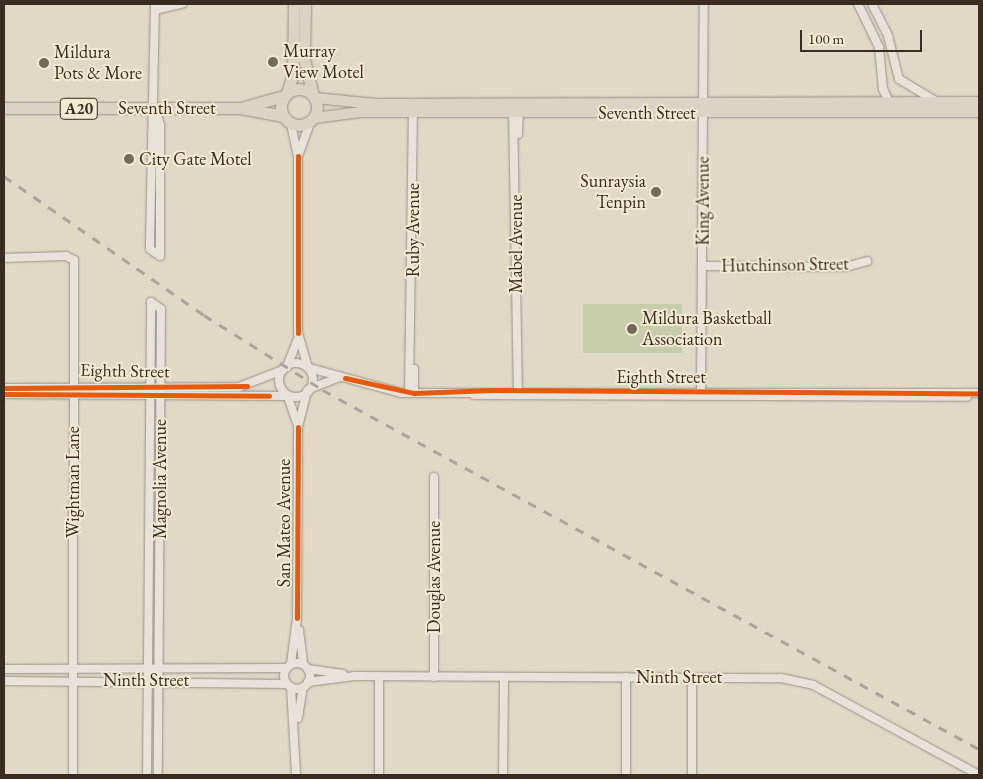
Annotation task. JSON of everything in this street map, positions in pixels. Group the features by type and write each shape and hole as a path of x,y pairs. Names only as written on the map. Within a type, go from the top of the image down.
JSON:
{"highway":[{"path":"287,120 286,95 293,73 294,4"},
{"path":"305,4 304,59 314,96 312,120"},
{"name":"A20","path":"286,95 299,89 314,96"},
{"name":"Seventh Street","path":"240,108 286,95"},
{"name":"Seventh Street","path":"4,108 240,108 287,120"},
{"name":"A20","path":"287,120 312,120"}],"main road":[{"name":"Seventh Street","path":"314,96 349,104 413,108 894,109 979,112"},
{"name":"Seventh Street","path":"894,109 979,102"},
{"name":"Seventh Street","path":"312,120 413,108"}],"street":[{"path":"155,108 160,125 160,256 150,249 150,125 155,108 155,7 182,4"},
{"name":"King Avenue","path":"701,394 704,4"},
{"path":"858,4 879,47 883,89 894,109"},
{"path":"872,4 888,36 899,79 915,92 945,104"},
{"name":"Ruby Avenue","path":"412,393 413,108"},
{"name":"Mabel Avenue","path":"515,393 516,108"},
{"path":"287,120 298,156 298,333 312,379 307,391 287,396 279,386 298,333"},
{"path":"298,156 312,120"},
{"path":"150,197 160,197"},
{"name":"Wightman Lane","path":"4,258 66,256 74,260 72,384 73,775"},
{"name":"Hutchinson Street","path":"703,266 845,267 866,261"},
{"name":"Magnolia Avenue","path":"147,775 151,302 160,308 158,775"},
{"path":"150,323 160,322"},
{"path":"150,348 160,348"},
{"path":"285,369 298,363 308,367"},
{"name":"Eighth Street","path":"308,367 344,378 412,393 979,394"},
{"name":"Eighth Street","path":"4,388 72,384 226,386 254,384 285,369"},
{"name":"Eighth Street","path":"307,391 326,380 344,378"},
{"path":"226,386 226,397"},
{"name":"San Mateo Avenue","path":"289,686 289,666 297,618 298,427 307,391"},
{"name":"Eighth Street","path":"4,394 72,398 287,396"},
{"name":"San Mateo Avenue","path":"287,396 298,427"},
{"path":"149,434 160,434"},
{"path":"149,458 160,458"},
{"name":"Douglas Avenue","path":"434,477 434,676"},
{"path":"149,484 160,484"},
{"path":"149,508 160,508"},
{"path":"149,533 159,533"},
{"path":"149,558 159,558"},
{"path":"149,582 159,582"},
{"path":"149,608 159,608"},
{"name":"San Mateo Avenue","path":"297,618 306,666 306,685"},
{"path":"149,633 159,633"},
{"name":"Ninth Street","path":"4,669 73,670 306,666 355,676"},
{"name":"Ninth Street","path":"4,681 159,680 289,686 306,685 355,676 781,678 813,685 979,775"},
{"path":"379,676 379,775"},
{"path":"503,775 504,677"},
{"path":"626,677 626,775"},
{"path":"692,677 692,775"},
{"path":"296,727 306,685"},
{"path":"289,686 296,727 296,775"},
{"path":"148,717 159,717"},
{"path":"148,742 159,742"},
{"path":"147,766 158,766"}],"green space":[{"name":"Mildura Basketball Association","path":"583,304 682,304 682,353 583,353"}],"railway":[{"path":"4,176 204,315 323,390 979,749"}],"cycle path":[{"path":"298,156 298,333"},
{"path":"345,378 414,393 492,390 979,393"},
{"path":"4,388 247,386"},
{"path":"4,394 269,396"},
{"path":"297,618 298,427"}],"place":[{"name":"Murray View Motel","path":"273,62"},
{"name":"Mildura Pots & More","path":"44,63"},
{"name":"City Gate Motel","path":"129,159"},
{"name":"Sunraysia Tenpin","path":"656,192"},
{"name":"Mildura Basketball Association","path":"632,329"}]}
